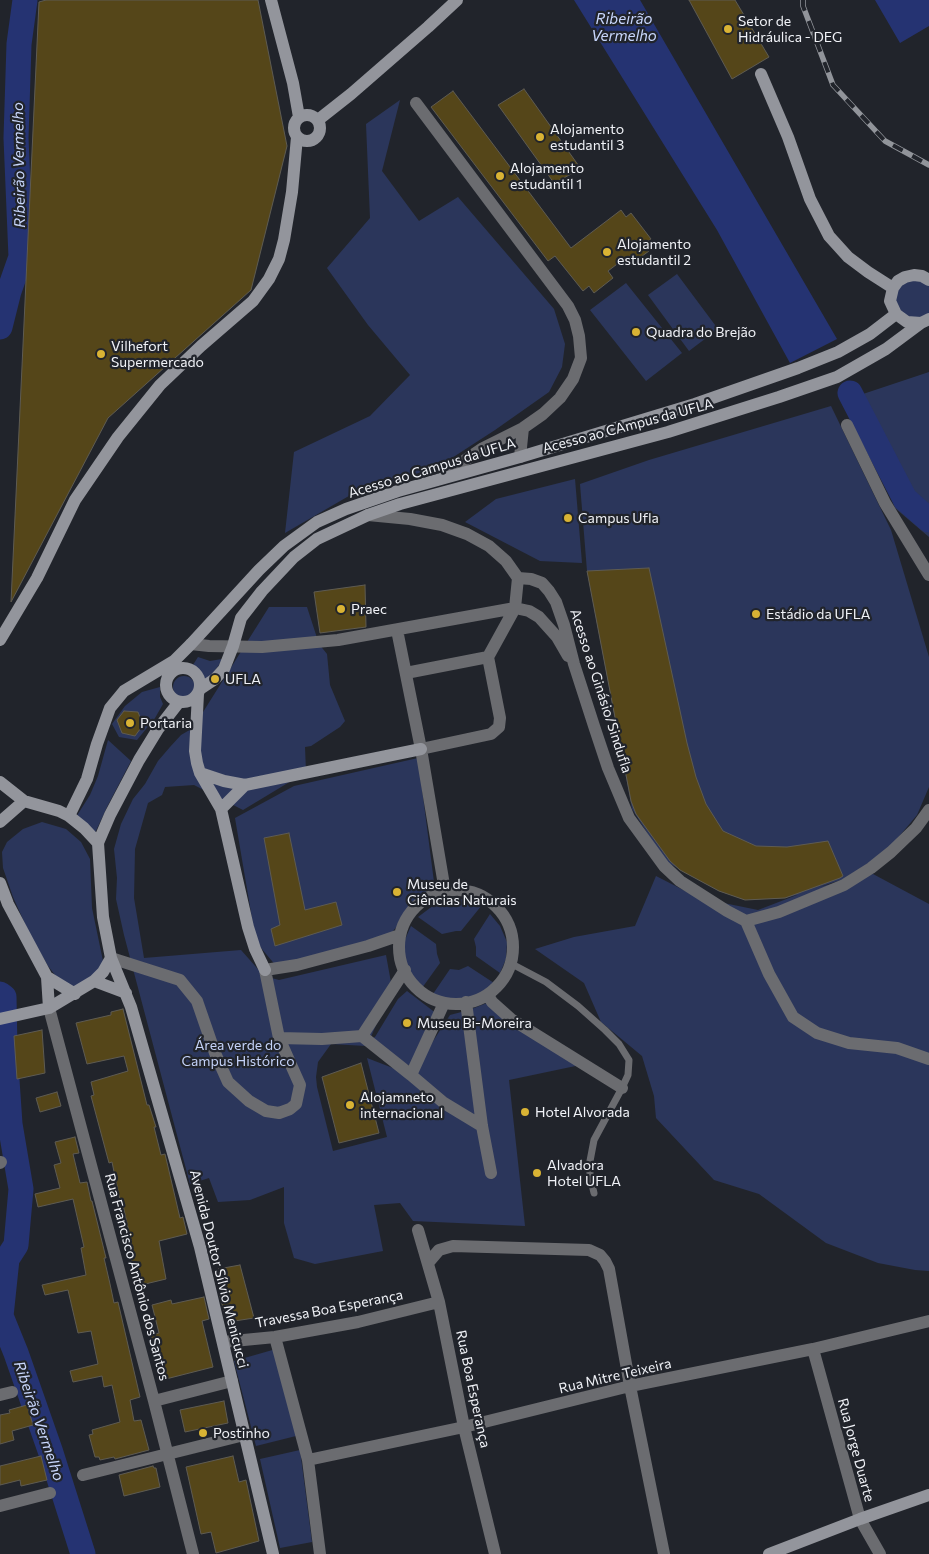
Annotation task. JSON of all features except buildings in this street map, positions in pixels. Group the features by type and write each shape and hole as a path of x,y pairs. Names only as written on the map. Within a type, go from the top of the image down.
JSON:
{"street":[{"path":"271,0 299,117"},
{"path":"318,120 400,52 457,0"},
{"path":"760,74 788,137 810,199 829,236 848,257 893,288"},
{"path":"416,102 568,306 575,320 581,358 573,379 560,398 543,414 523,428 483,448 444,477"},
{"path":"0,640 37,578 75,500 118,437 160,385 253,301 269,279 279,258 284,240 292,192 297,137 293,129 296,120 303,115 311,115 318,120 320,128 317,137 305,141 297,137"},
{"path":"896,314 890,302 893,288 898,281 905,277 927,274"},
{"name":"Acesso ao CAmpus da UFLA","path":"896,314 907,322 925,321"},
{"name":"Acesso ao Campus da UFLA","path":"69,816 88,779 110,708 124,691 174,665 265,564 284,546 317,522 346,508 444,477 520,457 694,404 798,368 838,352 870,334 896,314"},
{"name":"Acesso ao CAmpus da UFLA","path":"199,691 215,679 224,669 241,618 262,591 294,557 317,539 368,515 507,474 668,432 780,398 837,377 886,349 925,321"},
{"path":"847,425 884,503 929,575"},
{"path":"520,457 523,428"},
{"path":"200,772 224,781 245,785 491,734 499,727 500,718 488,657 515,608 518,578 506,561 489,546 467,534 442,525 410,519 368,515"},
{"name":"Acesso ao Ginásio/Sindufla","path":"518,578 531,579 542,584 550,591 556,602 608,768 630,818 664,866 680,881 746,921"},
{"path":"191,644 262,647 338,640 515,608 539,617 556,637 574,664"},
{"path":"397,630 421,748 445,891"},
{"path":"406,673 488,657"},
{"path":"0,1018 49,1008 75,994 94,981 111,958 180,980 197,1001 228,1082 249,1101 266,1111 279,1113 290,1109 296,1104 300,1085 279,1038 266,970 255,949 248,927 221,808 200,772 195,751 200,682 194,671 174,665 166,683 167,691 171,698 179,702 186,702 193,699 199,691"},
{"path":"0,782 24,801 69,816 84,828 98,844 110,815 139,760 158,729 179,702"},
{"path":"221,808 245,785"},
{"path":"0,822 24,801"},
{"path":"929,810 916,828 891,852 871,868 844,885 779,912 746,921 768,974 793,1017 816,1034 849,1043 897,1048 929,1059"},
{"name":"Avenida Doutor Sílvio Menicucci","path":"98,844 103,917 111,958 126,994 200,1247 273,1554"},
{"path":"0,883 8,904 46,977 49,1008"},
{"path":"445,891 468,891 488,900 504,915 513,936 512,958 504,979 488,995 466,1002 444,1003 424,994 408,978 400,958 400,935 409,915 425,899 445,891"},
{"path":"266,970 297,965 368,946 400,935"},
{"path":"362,1036 405,970"},
{"path":"46,977 75,994"},
{"path":"94,981 126,994"},
{"path":"488,995 492,1002 511,1019 622,1088"},
{"path":"466,1002 482,1126 491,1173"},
{"path":"411,1075 444,1003"},
{"name":"Rua Francisco Antônio dos Santos","path":"49,1008 168,1453 193,1554"},
{"path":"279,1038 322,1039 362,1036 444,1104 482,1126"},
{"name":"Rua Boa Esperança","path":"418,1230 439,1302 464,1427 495,1554"},
{"path":"428,1263 439,1250 453,1246 589,1250 595,1252 605,1261 609,1269 630,1386 664,1554"},
{"name":"Travessa Boa Esperança","path":"223,1342 275,1337 358,1322 439,1302"},
{"name":"Rua Mitre Teixeira","path":"308,1460 464,1427 630,1386 814,1349 929,1321"},
{"path":"275,1337 308,1460 320,1554"},
{"name":"Rua Jorge Duarte","path":"814,1349 860,1519 880,1554"},
{"path":"154,1401 232,1381"},
{"path":"83,1475 244,1435"},
{"path":"0,1506 50,1493"},
{"path":"769,1554 929,1495"}],"lane":[{"path":"510,963 546,982 606,1030 619,1044 629,1060 628,1075 594,1140 590,1161 590,1176 594,1193"}],"green space":[{"path":"400,100 382,171 419,221 458,197 554,309 565,344 562,367 549,392 438,467 354,493 285,533 294,452 370,416 410,375 368,325 327,268 370,218 366,124"},
{"name":"Quadra do Brejão","path":"677,274 718,329 689,351 648,295"},
{"path":"917,277 929,284 929,314 912,321 898,313 893,296 904,281"},
{"name":"Quadra do Brejão","path":"626,283 682,353 646,381 590,310"},
{"path":"929,372 929,537 895,508 851,398"},
{"path":"831,406 891,530 929,657 929,787 917,815 886,852 844,879 819,887 873,874 929,904 929,1271 878,1263 826,1243 759,1194 714,1180 656,1118 654,1096 642,1056 601,1022 584,983 535,949 574,937 635,926 656,876 699,898 758,910 797,895 785,898 745,900 719,891 665,861 632,809 587,571 580,484 649,460"},
{"path":"575,479 582,563 540,561 465,522 496,499"},
{"name":"Área verde do Campus Histórico","path":"269,607 307,607 319,644 327,654 330,685 345,721 340,727 311,746 305,747 306,772 243,810 194,785 165,787 162,795 148,803 135,849 134,898 144,958 241,950 264,976 279,980 386,955 392,988 370,1039 375,1037 398,999 407,991 437,1014 415,1068 366,1046 331,1044 318,1062 316,1077 333,1151 387,1137 367,1058 411,1075 450,1015 487,1003 585,1064 509,1080 525,1226 413,1221 400,1203 374,1205 383,1251 315,1264 294,1258 284,1223 284,1187 250,1200 218,1202 209,1178 190,1184 124,935 116,899 117,878 114,849 121,824 133,799 145,784 158,761 181,735 193,728"},
{"path":"198,657 210,661 222,659 206,682 201,672 191,668"},
{"path":"184,676 192,679 195,687 192,695 184,698 176,695 173,687 176,679"},
{"path":"160,687 160,697 163,704 155,718 137,740 119,737 112,724 125,706 142,692"},
{"path":"108,740 131,761 95,833 76,817 90,795 98,776"},
{"path":"418,758 434,882 388,937 277,967 256,942 235,818 294,786"},
{"path":"42,822 66,829 81,842 90,859 92,908 103,961 100,973 80,989 59,980 48,966 29,933 3,868 2,852 7,842 23,829"},
{"path":"466,899 482,905 461,931 442,934 418,917 438,902"},
{"path":"490,914 500,926 507,942 506,959 500,973 476,956 474,939"},
{"path":"411,926 436,944 440,963 422,988 411,975 404,959 403,944"},
{"path":"468,966 494,983 483,993 466,1000 449,1000 433,994 450,969 459,970"},
{"path":"276,1349 300,1435 256,1446 234,1361"},
{"path":"300,1450 312,1542 280,1548 260,1459"}],"water":[{"name":"Ribeirão Vermelho","path":"574,0 640,0 837,339 790,363 717,230"},
{"path":"875,0 929,0 929,26 900,43"}],"waterway":[{"name":"Ribeirão Vermelho","path":"0,327 9,291 21,257 16,138 19,44 25,0"},
{"name":"Ribeirão Vermelho","path":"850,393 905,499 929,520"},
{"name":"Ribeirão Vermelho","path":"0,994 4,997 5,1051 10,1124 21,1189 16,1245 7,1259 1,1316 51,1453 83,1554"}],"railway":[{"path":"803,0 803,6 833,85 885,141 929,165"}],"place":[{"name":"Setor de Hidráulica - DEG","path":"728,29"},
{"name":"Alojamento estudantil 3","path":"540,137"},
{"name":"Alojamento estudantil 1","path":"500,176"},
{"name":"Alojamento estudantil 2","path":"607,252"},
{"name":"Quadra do Brejão","path":"636,332"},
{"name":"Vilhefort Supermercado","path":"101,354"},
{"name":"Campus Ufla","path":"568,518"},
{"name":"Praec","path":"341,609"},
{"name":"Estádio da UFLA","path":"756,614"},
{"name":"UFLA","path":"215,679"},
{"name":"Portaria","path":"130,723"},
{"name":"Museu de Ciências Naturais","path":"397,892"},
{"name":"Museu Bi-Moreira","path":"407,1023"},
{"name":"Alojamneto internacional","path":"350,1105"},
{"name":"Hotel Alvorada","path":"525,1112"},
{"name":"Alvadora Hotel UFLA","path":"537,1173"},
{"name":"Postinho","path":"203,1433"}]}
